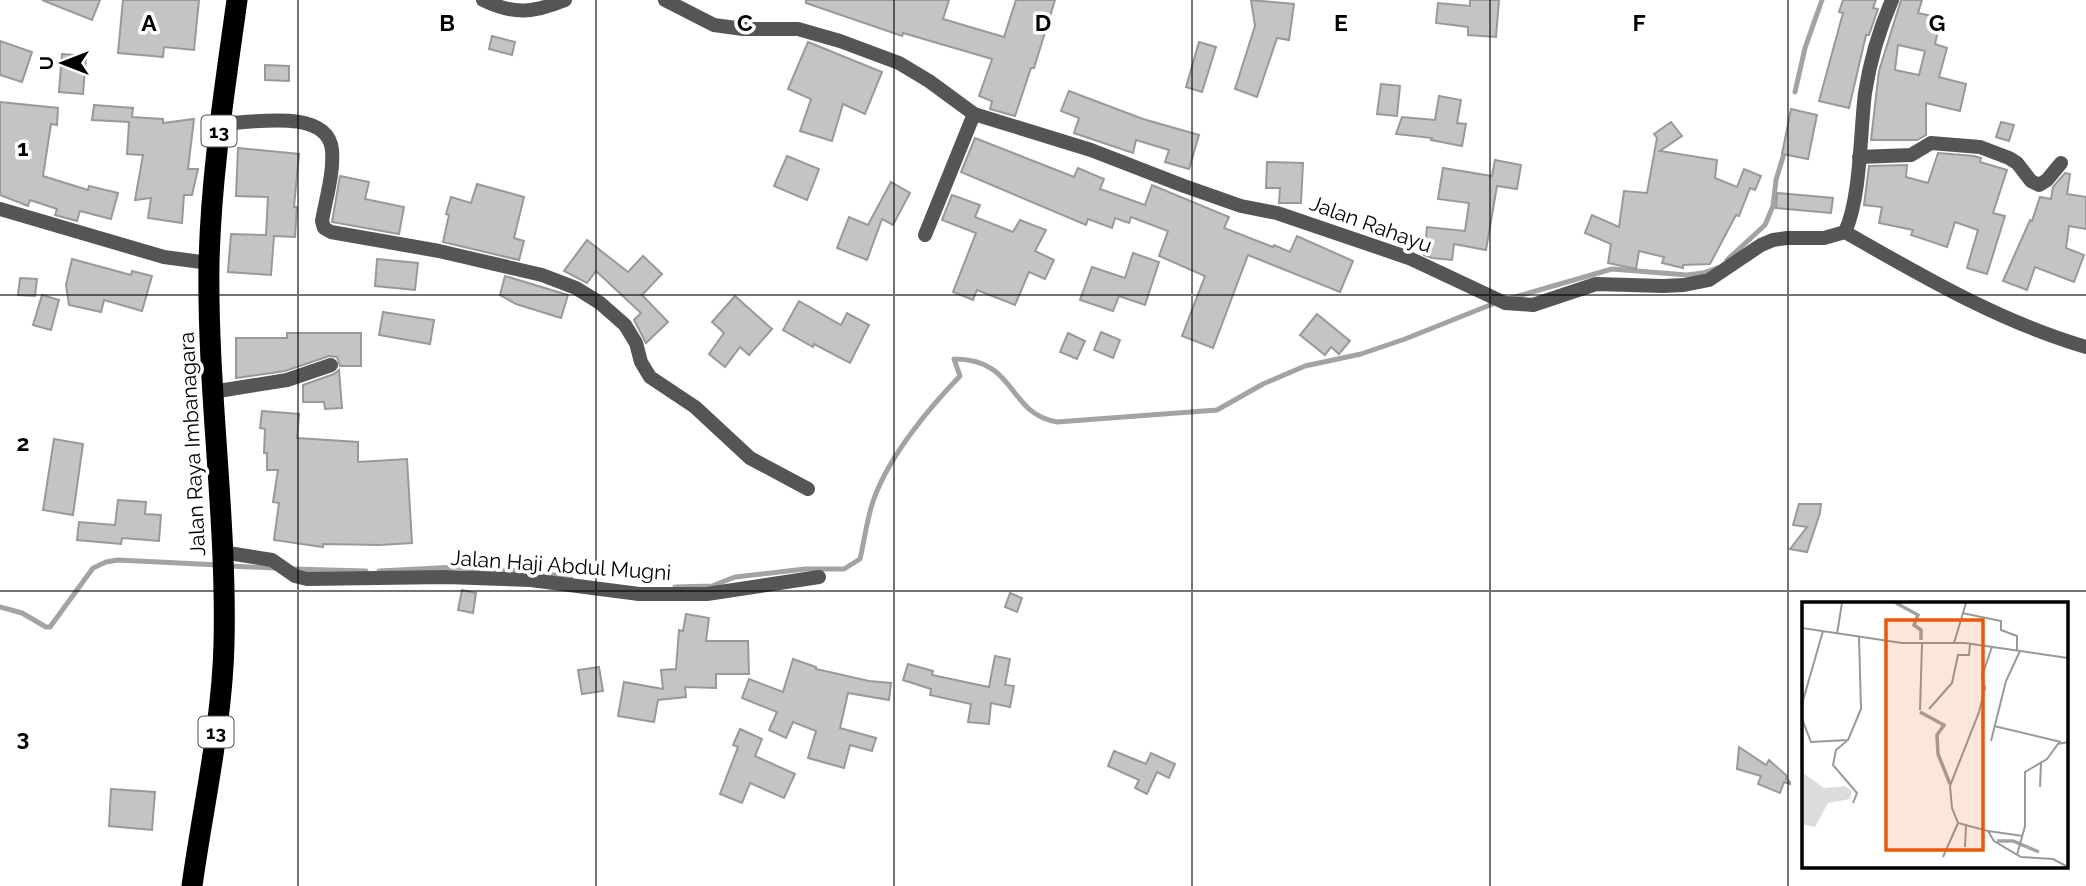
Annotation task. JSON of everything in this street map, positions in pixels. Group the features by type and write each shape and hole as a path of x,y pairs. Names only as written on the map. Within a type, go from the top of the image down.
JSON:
{"highway":[{"name":"Jalan Raya Imbanagara","path":"192,886 216,724 224,646 209,263 215,167 237,0"}],"street":[{"path":"483,0 513,12 565,0"},
{"name":"Jalan Rahayu","path":"665,0 714,25 743,29 798,29 840,41 906,67 974,114 1091,150 1241,206 1277,213 1409,258 1500,301 1533,305 1595,284 1663,286 1709,280 1761,245 1773,240 1787,237 1813,239 1845,232"},
{"path":"1892,0 1877,38 1870,67 1853,209 1845,232 1965,298 2053,336 2086,347"},
{"path":"925,235 974,114"},
{"path":"220,124 281,120 306,123 324,130 330,138 332,165 322,221 324,228 331,232 439,251 542,275 576,288 600,303 625,325 636,343 650,377 695,407 750,458 808,489"},
{"path":"1859,157 1911,155 1931,143 1980,147 2010,158 2035,185 2044,184 2061,163"},
{"path":"0,209 164,257 209,263"},
{"path":"212,392 287,380 331,365"},
{"name":"Jalan Haji Abdul Mugni","path":"222,562 276,562 295,576 307,579 446,577 531,580 639,594 707,594 819,577"}],"building":[{"path":"42,0 100,0 92,20"},
{"path":"123,0 199,0 194,50 164,47 163,57 118,53"},
{"path":"806,0 949,0 943,19 1004,37 1016,0 1055,0 1034,68 1031,68 1015,116 990,109 992,101 979,96 992,59 903,33 902,36 806,3"},
{"path":"1251,0 1294,4 1289,40 1277,38 1257,97 1235,89 1255,26"},
{"path":"1470,0 1499,0 1496,37 1468,35 1468,27 1436,23 1438,3 1470,6"},
{"path":"1843,0 1876,0 1873,8 1878,9 1869,35 1866,35 1849,108 1819,101 1843,13 1839,12"},
{"path":"1901,0 1922,0 1918,13 1941,18 1935,44 1947,48 1939,77 1966,84 1960,111 1926,103 1926,135 1917,140 1871,140 1879,71","holes":["1898,45 1925,51 1919,75 1895,70"]},
{"path":"492,36 515,42 512,55 489,49"},
{"path":"0,41 32,52 22,82 0,75"},
{"path":"808,42 882,72 865,114 843,104 832,141 800,131 811,99 788,89"},
{"path":"1199,42 1216,47 1202,92 1186,87"},
{"path":"62,54 86,56 83,94 59,92"},
{"path":"265,65 289,66 289,81 265,80"},
{"path":"1381,84 1400,86 1397,116 1377,114"},
{"path":"1069,91 1143,119 1199,135 1189,169 1165,162 1169,150 1136,140 1133,153 1074,133 1079,118 1061,111"},
{"path":"1439,96 1461,100 1457,123 1466,124 1462,146 1431,140 1432,138 1396,134 1402,117 1435,120"},
{"path":"0,102 58,108 57,125 51,124 43,176 88,190 89,186 118,193 111,219 80,211 77,221 55,215 57,209 30,200 28,206 0,195"},
{"path":"94,105 133,108 132,117 163,119 163,123 194,119 188,169 198,169 192,195 184,195 182,223 148,218 151,198 135,200 143,155 127,154 129,122 92,120"},
{"path":"1791,109 1817,115 1808,159 1782,154"},
{"path":"1671,122 1682,136 1660,151 1717,160 1715,178 1737,187 1744,169 1761,176 1755,190 1750,188 1739,216 1736,215 1710,264 1683,265 1683,268 1662,263 1664,257 1639,251 1636,269 1608,263 1611,244 1585,233 1592,215 1619,227 1624,191 1647,193 1657,138 1654,134"},
{"path":"2001,122 2014,125 2009,141 1996,137"},
{"path":"975,138 1074,177 1078,168 1104,179 1100,189 1145,205 1152,185 1229,217 1224,228 1273,247 1274,245 1290,252 1297,236 1353,261 1340,292 1248,255 1213,348 1182,336 1205,276 1159,256 1168,231 1131,217 1129,223 1115,218 1112,228 1088,219 1086,225 961,172"},
{"path":"238,148 299,154 294,207 297,207 295,237 274,236 271,275 228,272 231,234 266,235 268,197 236,196"},
{"path":"1938,153 1974,156 1981,158 1980,162 2007,170 1993,213 2005,216 1987,274 1967,268 1978,230 1955,222 1947,247 1911,235 1913,230 1879,223 1882,207 1864,205 1869,166 1907,165 1906,177 1928,183"},
{"path":"787,156 819,169 807,200 774,186"},
{"path":"1495,160 1521,165 1517,189 1497,186 1486,250 1454,244 1452,260 1424,255 1427,227 1465,231 1469,203 1438,199 1443,168 1492,176"},
{"path":"1267,162 1303,163 1301,203 1279,203 1280,188 1266,188"},
{"path":"2065,173 2070,174 2067,194 2086,197 2086,229 2069,226 2066,248 2084,255 2074,282 2035,267 2027,290 2003,281 2030,220 2032,221 2040,197 2051,199 2053,187"},
{"path":"340,176 369,182 365,199 404,207 399,234 332,222"},
{"path":"891,182 910,193 893,225 882,219 867,260 837,248 849,217 868,225"},
{"path":"477,184 524,197 514,238 524,241 519,260 443,242 451,197 471,203"},
{"path":"1777,193 1833,198 1831,213 1776,208"},
{"path":"952,195 980,205 975,217 1013,232 1020,220 1046,230 1035,251 1054,260 1045,279 1029,272 1015,305 977,290 973,300 953,292 976,233 942,220"},
{"path":"587,240 628,272 643,256 662,274 642,295 668,322 646,343 634,320 641,313 596,271 587,283 564,271"},
{"path":"1133,253 1159,262 1145,305 1119,296 1113,311 1080,300 1092,267 1125,278"},
{"path":"72,259 131,275 132,271 152,276 142,311 104,300 101,312 69,305 66,285"},
{"path":"377,259 418,263 415,290 375,286"},
{"path":"505,276 568,295 561,318 516,304 500,295"},
{"path":"20,278 37,279 35,296 18,295"},
{"path":"42,295 59,300 51,330 33,325"},
{"path":"735,296 772,329 749,355 740,347 725,367 709,354 724,333 712,322"},
{"path":"799,301 841,325 847,313 869,325 850,363 783,330"},
{"path":"383,312 434,320 430,344 379,335"},
{"path":"1317,314 1350,341 1339,354 1331,347 1325,355 1300,335"},
{"path":"1101,332 1120,340 1113,358 1094,350"},
{"path":"287,333 361,333 361,366 340,366 337,357 329,356 285,371 236,378 236,338 287,338"},
{"path":"1068,333 1085,341 1077,359 1060,352"},
{"path":"339,370 342,408 325,409 324,402 303,402 303,385"},
{"path":"262,411 299,414 297,438 358,442 358,462 407,459 412,543 323,544 323,547 274,540 279,503 273,502 278,470 267,470 267,453 264,453 265,429 260,428"},
{"path":"54,439 83,444 73,515 43,510"},
{"path":"118,500 146,502 145,514 161,515 159,541 122,538 121,544 77,540 79,522 115,525"},
{"path":"1799,504 1821,504 1807,552 1790,549 1807,527 1793,525"},
{"path":"462,590 476,593 473,613 458,610"},
{"path":"1010,593 1022,598 1017,612 1005,607"},
{"path":"686,614 709,618 706,641 748,641 749,674 716,674 716,688 685,687 686,697 658,700 654,722 618,716 624,682 663,689 661,670 676,669 679,630 683,631"},
{"path":"995,656 1010,659 1005,685 1014,686 1010,707 991,703 989,724 968,722 971,704 930,695 931,689 903,680 908,664 933,671 932,675 989,687"},
{"path":"793,659 816,669 891,683 889,700 848,693 840,728 876,738 872,751 850,745 844,768 808,758 816,731 793,722 786,738 769,730 777,712 742,698 749,679 783,692"},
{"path":"599,667 603,691 582,694 578,670"},
{"path":"740,729 762,739 755,756 795,774 784,798 750,783 742,803 720,794 738,747 733,745"},
{"path":"1739,747 1766,765 1769,760 1787,776 1790,784 1784,782 1780,793 1758,784 1761,776 1737,769"},
{"path":"1114,751 1146,764 1151,753 1175,764 1169,778 1157,772 1147,794 1135,788 1139,780 1108,766"},
{"path":"111,789 155,792 152,830 109,826"}],"waterway":[{"path":"1795,92 1805,48 1822,0"},
{"path":"1727,260 1765,225 1773,206 1776,180 1783,157"},
{"path":"1508,299 1612,269 1687,275 1717,268"},
{"path":"675,587 712,586 735,577 805,569 844,569 860,559 870,511 882,480 912,432 960,376 954,359 975,361 990,368 1028,408 1041,417 1057,422 1217,410 1263,384 1305,366 1361,354 1495,303"},
{"path":"0,607 22,613 50,627 93,568 106,562 118,560 219,565"},
{"path":"229,566 275,568"},
{"path":"379,571 457,567 495,571 532,570 571,579"},
{"path":"292,569 366,571"}]}
